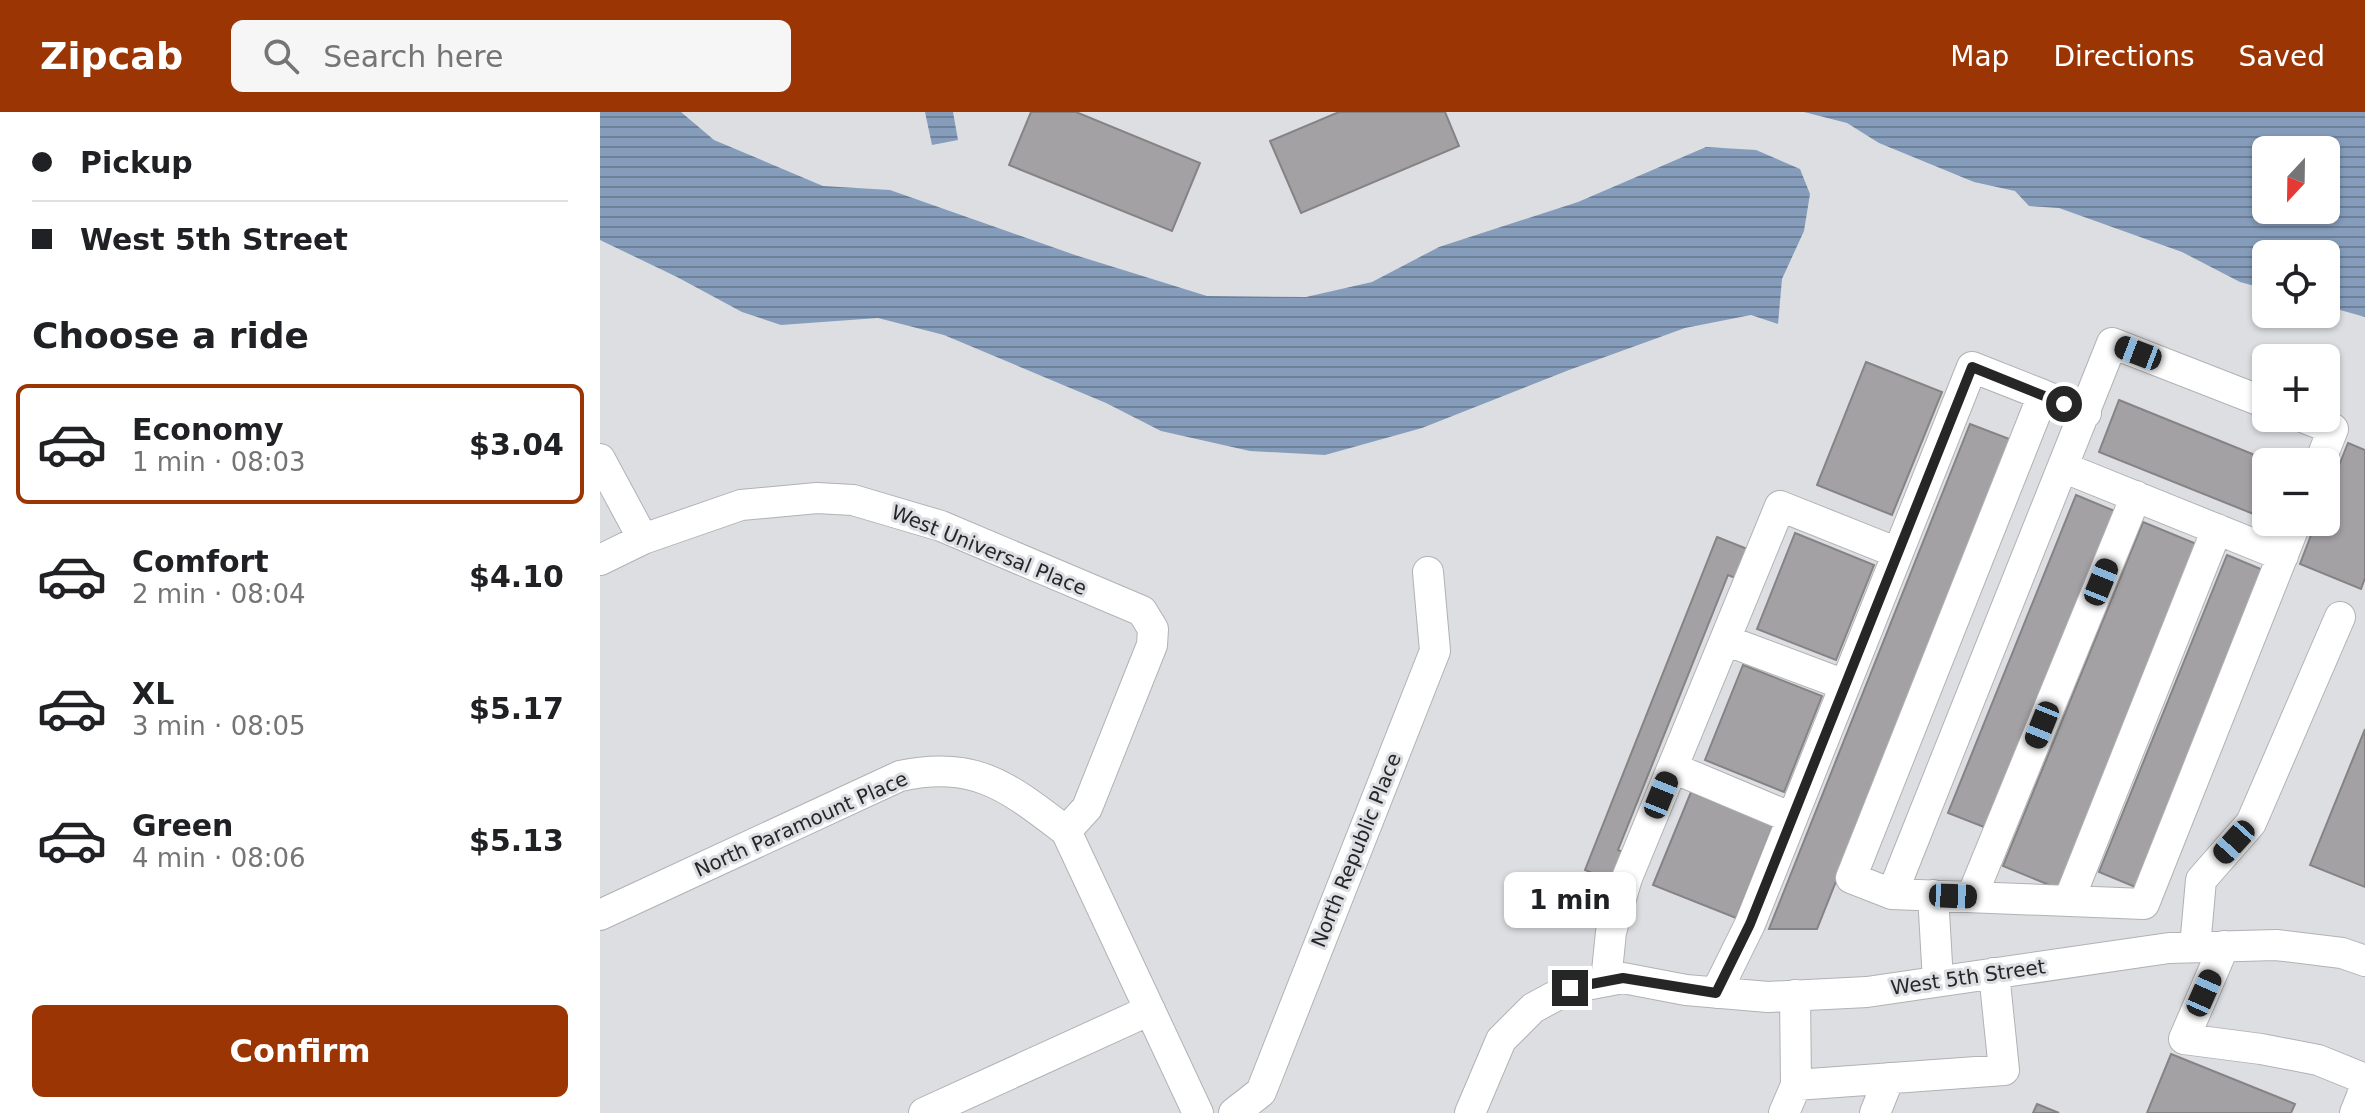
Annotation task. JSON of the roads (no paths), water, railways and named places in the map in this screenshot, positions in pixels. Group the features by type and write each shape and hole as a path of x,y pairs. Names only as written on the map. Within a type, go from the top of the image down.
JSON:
{"street":[{"path":"1892,894 2065,468 2112,343 2252,398"},
{"path":"1716,993 1750,924 1972,367 2086,413"},
{"path":"2043,395 1851,878 1892,894 2144,904 2291,536"},
{"path":"600,459 643,539"},
{"path":"2065,468 2283,556"},
{"path":"1972,896 2136,496"},
{"name":"West Universal Place","path":"600,560 643,539 741,505 817,498 853,500 941,526 1142,611 1153,629 1152,645 1087,808 1066,831"},
{"path":"1606,981 1611,932 1627,878 1780,506 1898,553"},
{"path":"2069,900 2217,529"},
{"name":"North Republic Place","path":"1234,1113 1261,1092 1435,651 1428,572"},
{"path":"2340,617 2251,823 2201,880 2210,947 2184,1039 2318,1060 2365,1079"},
{"path":"1725,640 1845,685"},
{"path":"1673,768 1792,818"},
{"name":"North Paramount Place","path":"600,915 900,776 928,770 960,771 989,778 1066,831 1198,1113"},
{"path":"1933,895 1938,981"},
{"name":"West 5th Street","path":"1470,1113 1501,1040 1533,1008 1570,988 1623,978 1716,993 1768,997 1867,992 2169,948 2276,945 2342,953 2365,961"},
{"path":"1796,1085 2004,1070 1994,973"},
{"path":"1784,1113 1796,1085 1795,995"},
{"path":"924,1113 1150,1010"},
{"path":"1875,1113 1889,1078"},
{"path":"2355,1113 2365,1088"}],"water":[{"path":"600,112 681,112 714,140 823,186 890,190 1075,255 1207,296 1306,297 1372,282 1439,247 1578,202 1706,147 1756,150 1800,169 1810,194 1804,231 1782,279 1778,324 1751,315 1685,328 1422,428 1325,455 1250,451 1161,431 1106,403 944,335 878,318 781,325 742,312 600,240"},
{"path":"925,112 953,112 958,140 932,145"},
{"path":"1804,112 2365,112 2365,317 2340,310 2340,240 2252,240 2252,285 2182,252 2059,208 2029,206 2015,191 1974,182 1879,143 1847,123"}]}
